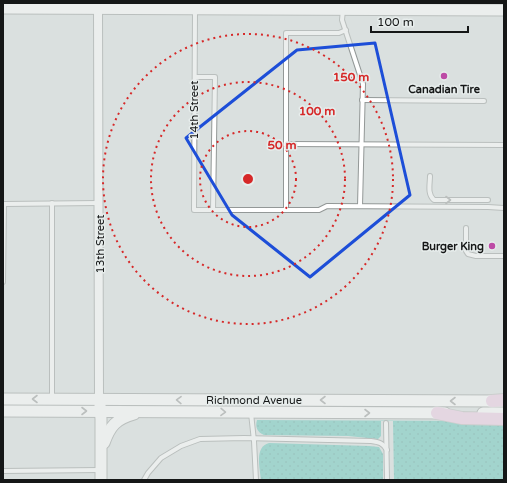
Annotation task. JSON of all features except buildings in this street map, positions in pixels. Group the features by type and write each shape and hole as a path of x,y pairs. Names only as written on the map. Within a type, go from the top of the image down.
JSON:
{"main road":[{"path":"3,8 195,10 246,7 342,10 504,10"},
{"name":"Richmond Avenue","path":"3,399 500,401"},
{"name":"13th Street","path":"99,400 101,475"},
{"name":"Richmond Avenue","path":"3,411 504,413"},
{"path":"101,449 108,431 114,423 125,416 142,411"},
{"path":"437,413 462,418 504,419"}],"street":[{"name":"13th Street","path":"98,8 100,203 99,400"},
{"path":"251,400 251,413"}],"lane":[{"name":"14th Street","path":"195,10 194,210 214,210"},
{"path":"342,10 342,20 363,84 360,206"},
{"path":"286,210 286,33 339,33 346,30"},
{"path":"195,77 215,77 214,210 319,210 327,206 504,208"},
{"path":"362,100 484,102"},
{"path":"286,144 504,145"},
{"path":"430,176 430,194 434,200 488,200"},
{"path":"52,203 52,399"},
{"path":"3,282 4,204 100,203"},
{"path":"466,228 466,251 468,254 476,256 504,256"},
{"path":"251,413 256,480"},
{"path":"386,423 387,480"},
{"path":"144,480 161,458 182,446 200,439 254,438 371,441 384,445 387,450"},
{"path":"3,471 101,475"}],"highlighted area":[{"path":"375,43 410,195 310,277 232,215 186,138 297,50"}],"shaded area":[{"path":"257,420 485,421 499,423 504,427 504,480 394,480 393,421 381,421 381,436 378,439 348,436 264,435 257,429"},
{"path":"269,443 379,447 383,454 383,480 261,480 259,464 260,453 264,445"}],"place":[{"name":"Canadian Tire","path":"444,76"},
{"name":"Burger King","path":"492,246"}]}
